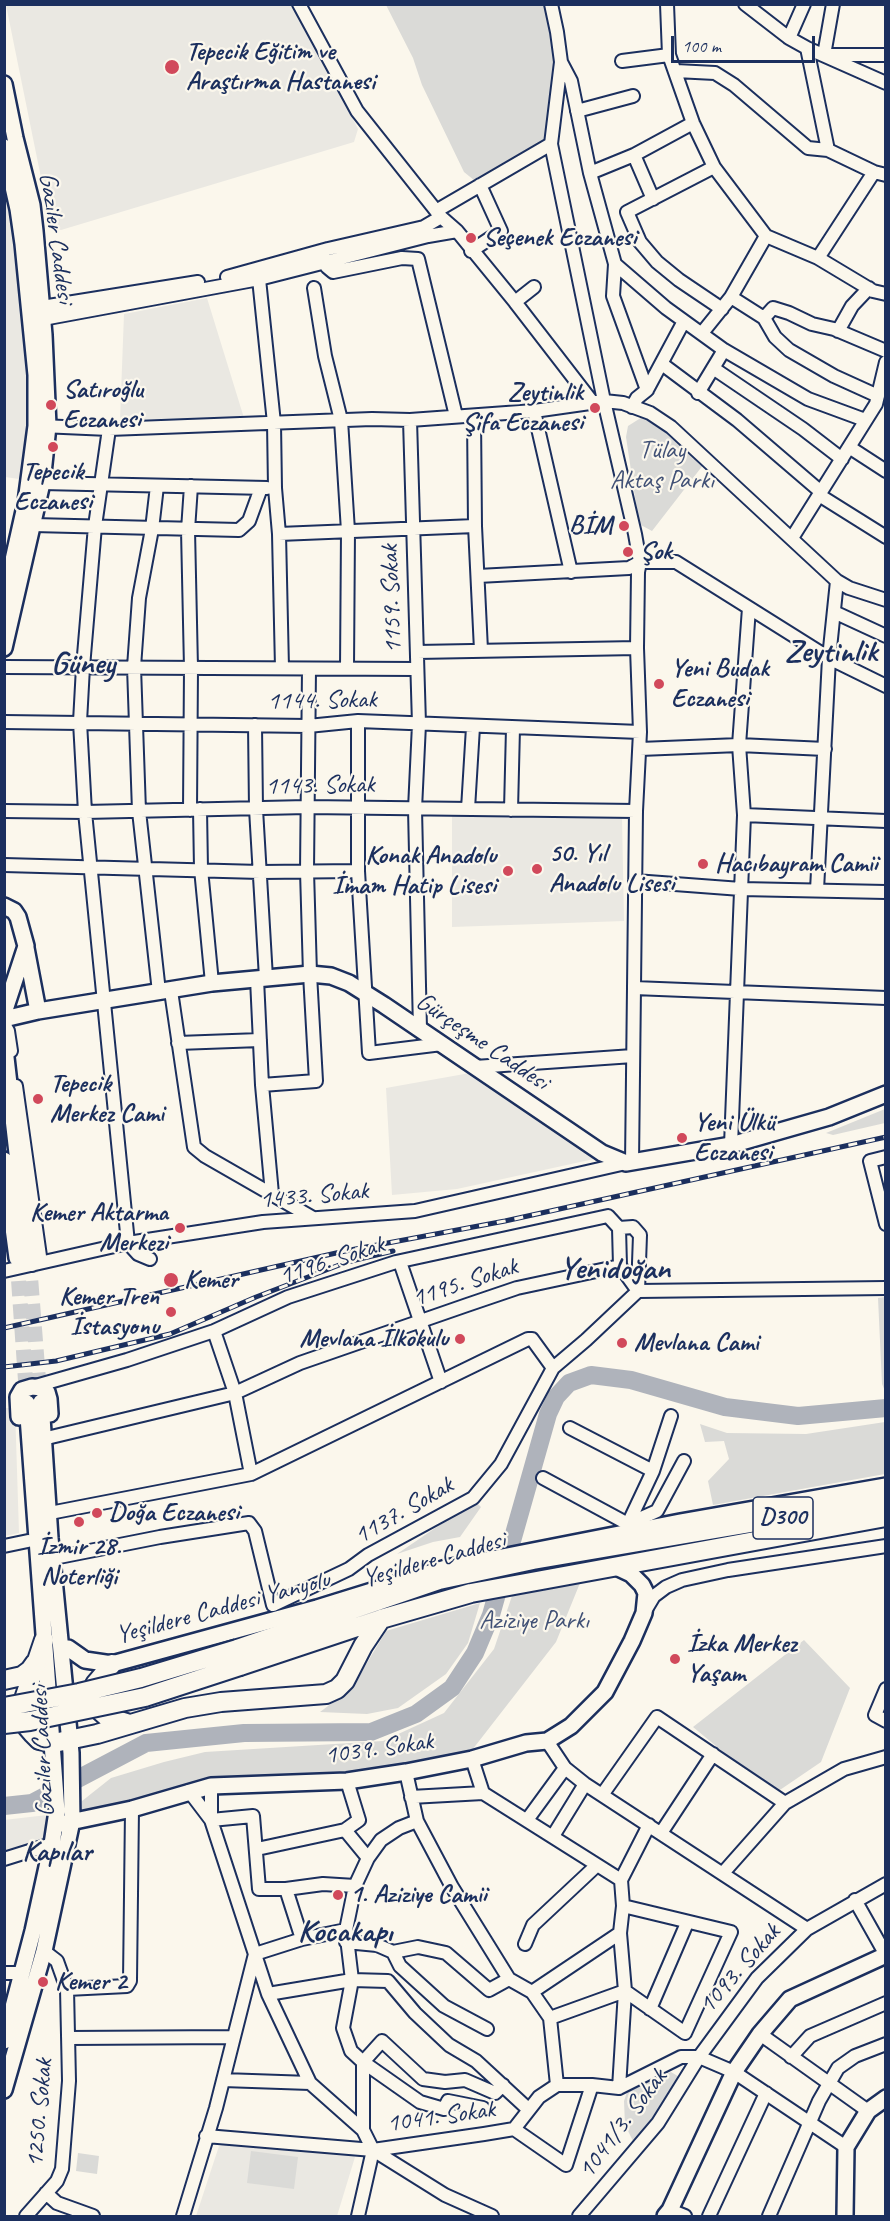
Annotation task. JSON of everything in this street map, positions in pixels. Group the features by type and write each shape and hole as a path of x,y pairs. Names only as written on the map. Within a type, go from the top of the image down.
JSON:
{"highway":[{"name":"Yeşildere Caddesi","path":"4,1724 30,1721 145,1697 238,1658 439,1580 489,1564 674,1530 885,1500"},
{"name":"Yeşildere Caddesi","path":"4,1707 238,1658 471,1593 885,1517"},
{"path":"44,1640 25,1696 24,1718 27,1727 39,1740 62,1742 178,1709 221,1702 326,1694 337,1689 345,1681 363,1646 381,1619"},
{"path":"9,1679 30,1671 37,1659"},
{"path":"112,1664 95,1684 95,1702 99,1710 107,1717 130,1724"}],"main road":[{"name":"Gaziler Caddesi","path":"4,84 32,205 42,426 42,483 5,641"},
{"name":"Gaziler Caddesi","path":"4,147 38,316"},
{"name":"Gaziler Caddesi","path":"4,600 42,426"},
{"path":"4,906 14,911 18,917 39,1011"},
{"path":"4,1013 26,946"},
{"name":"Gürçeşme Caddesi","path":"4,1019 39,1011 212,983 310,974 331,976 365,993 602,1153 629,1163"},
{"path":"4,1040 16,1264"},
{"path":"629,1163 731,1145 829,1117 885,1094"},
{"path":"4,1160 16,1264"},
{"name":"Gaziler Caddesi","path":"32,1387 22,1390 18,1401 33,1607 44,1640"},
{"path":"32,1387 42,1388 39,1400 51,1437 55,1512 68,1648 64,1681"},
{"name":"Gaziler Caddesi","path":"4,2090 44,1951 71,1762 62,1742 44,1640 39,1542 39,1400"},
{"name":"Gaziler Caddesi","path":"4,2041 52,1844 64,1817 55,1765 62,1742 64,1681 39,1400"},
{"path":"674,1530 885,1486"},
{"name":"Yeşildere Caddesi Yanyolu","path":"68,1648 85,1660 112,1664 318,1608 446,1568 489,1564"},
{"path":"614,1566 637,1578 650,1594"},
{"name":"1039. Sokak","path":"64,1817 132,1809 211,1786 347,1781 406,1772 472,1759 526,1743 547,1741 571,1726 605,1692 632,1641 650,1594"},
{"path":"667,2213 734,2072 760,2034 790,1999 885,1955"},
{"path":"845,2217 846,2147 868,2111 885,2098"}],"street":[{"path":"299,4 357,111 438,214 457,231 471,251 599,402"},
{"path":"551,4 561,63 551,144 599,402 635,534 640,562 637,648 640,749 636,811 633,1056 629,1163"},
{"path":"667,4 669,55 693,123 714,167 766,236 818,258 876,291"},
{"path":"745,4 789,38 885,83"},
{"path":"789,38 804,4"},
{"path":"824,55 833,4"},
{"path":"807,48 828,150"},
{"path":"622,61 669,55"},
{"path":"824,55 885,55"},
{"path":"561,63 571,81 590,173 615,264 612,296 647,390"},
{"path":"676,71 715,73 734,85 808,148 828,150 880,173 818,258"},
{"path":"577,111 633,96"},
{"path":"590,173 634,155 693,123"},
{"path":"38,316 235,276 249,270 328,249 424,227 438,214 480,185 551,144"},
{"path":"634,155 653,199"},
{"path":"714,167 627,212 640,242 657,262 722,309"},
{"path":"471,251 501,231 480,185"},
{"path":"38,316 259,279 428,236 457,231"},
{"path":"702,333 731,297 766,236"},
{"path":"327,261 327,267 333,272 402,258 418,260 456,416"},
{"path":"615,264 684,321 724,350 808,399 865,420"},
{"path":"259,279 274,423 282,668"},
{"path":"838,331 852,306 885,286"},
{"path":"515,302 534,287"},
{"path":"314,288 325,356 341,420 348,531 347,668"},
{"path":"731,297 764,318 775,337 789,351 880,402"},
{"path":"764,318 773,308 812,324 838,331 885,351"},
{"path":"632,407 636,398 647,390 684,321"},
{"path":"699,393 724,350"},
{"path":"792,538 865,420 880,402 885,362"},
{"path":"662,364 737,420 820,494 885,537"},
{"path":"713,368 803,429 842,459"},
{"path":"42,426 109,429 341,420 410,420 534,411 599,402 632,407 650,413 671,427 837,581 849,588 885,600"},
{"path":"534,411 571,572"},
{"path":"474,416 475,526 481,650"},
{"name":"1159. Sokak","path":"410,420 419,724 415,808 420,1029"},
{"path":"109,429 95,526 80,722 90,867 128,1243 138,1254 150,1259"},
{"path":"849,447 885,471"},
{"path":"42,483 275,488"},
{"path":"157,486 152,529 139,598 134,667 139,811 165,991 178,1043 194,1147 205,1156 313,1218"},
{"path":"191,486 188,530 195,809 212,983"},
{"path":"33,525 239,530 249,521 261,488"},
{"path":"279,534 475,526"},
{"path":"478,576 629,568 640,562 676,562 829,658 885,686"},
{"path":"817,890 829,658 837,581"},
{"path":"731,1145 744,815 739,745 749,608"},
{"path":"834,612 885,636"},
{"path":"417,652 637,648"},
{"path":"4,667 417,669"},
{"path":"262,1085 316,1081 307,872 309,669"},
{"path":"358,721 358,871 369,1053 442,1044"},
{"name":"1144. Sokak","path":"4,722 308,726 358,721 640,732"},
{"path":"255,725 256,810 260,872 260,1040 272,1194"},
{"path":"468,809 473,727"},
{"path":"511,810 513,728"},
{"path":"640,749 739,745 825,749"},
{"name":"1143. Sokak","path":"4,811 256,810 308,807 636,811"},
{"path":"744,815 885,822"},
{"path":"4,865 260,872 358,871"},
{"path":"635,881 741,889 885,892"},
{"path":"634,988 885,998"},
{"path":"4,1024 8,1031 39,1242 39,1261 16,1264"},
{"path":"178,1043 260,1040"},
{"path":"475,1068 633,1056"},
{"path":"885,1157 870,1161 885,1222"},
{"name":"1433. Sokak","path":"16,1264 58,1259 128,1243 263,1222 415,1211 629,1163"},
{"name":"1196. Sokak","path":"32,1387 127,1360 214,1330 288,1297 400,1262 601,1217 608,1216 619,1228"},
{"path":"633,1227 640,1235 638,1291 620,1266 619,1228 633,1227"},
{"path":"39,1242 46,1256 58,1259"},
{"path":"400,1262 441,1382"},
{"name":"1195. Sokak","path":"51,1437 235,1393 300,1364 517,1288 620,1266"},
{"path":"638,1291 885,1288"},
{"name":"1137. Sokak","path":"59,1557 160,1537 249,1523 255,1531 273,1605 349,1569 368,1555 473,1498 501,1464 553,1368 638,1291"},
{"path":"214,1330 235,1393 251,1474"},
{"path":"55,1512 251,1474 528,1340 532,1340 553,1368"},
{"path":"39,1400 61,1377"},
{"path":"628,1524 653,1471 671,1416"},
{"path":"570,1428 653,1471"},
{"path":"628,1524 657,1511 684,1461"},
{"path":"543,1478 628,1524"},
{"path":"657,1511 674,1530"},
{"path":"4,1546 28,1541"},
{"path":"650,1594 693,1577 885,1546"},
{"path":"885,1689 876,1715 885,1720"},
{"path":"602,1794 657,1717 785,1803"},
{"path":"547,1741 565,1768 585,1784 807,1929"},
{"path":"661,1833 713,1754"},
{"path":"723,1873 785,1803 844,1769 885,1757"},
{"path":"472,1759 483,1793"},
{"path":"527,1820 565,1768"},
{"path":"406,1772 417,1821 452,1887 508,1979 532,1992 550,2018 557,2085 619,2088 681,2057 699,2057 734,2072 846,2147"},
{"path":"257,1849 345,1830 359,1820 347,1781"},
{"path":"553,1836 585,1784"},
{"path":"211,1786 211,1820 268,1994 310,2083 363,2130 374,2150 446,2194 492,2217"},
{"path":"189,1791 211,1820"},
{"path":"411,1797 483,1793 621,1880"},
{"path":"67,1989 127,1986 130,1981 132,1809"},
{"path":"211,1820 253,1816 259,1889 323,1884 355,1886"},
{"path":"417,1821 399,1828 381,1840 368,1858 355,1886 346,1936 352,1980 343,2028 351,2051 420,2102 444,2109 448,2101 483,2108"},
{"path":"619,2088 625,1991 620,1933 623,1906 621,1880 650,1825"},
{"path":"345,1830 368,1858"},
{"path":"4,1859 52,1844"},
{"path":"525,1944 533,1925 596,1866"},
{"name":"1093. Sokak","path":"699,2057 757,1978 807,1929 885,1884"},
{"path":"286,1888 302,1939"},
{"path":"855,1900 885,1955"},
{"path":"623,1906 731,1932 685,2033 625,1991"},
{"path":"650,2009 687,1923"},
{"path":"532,1992 620,1933"},
{"path":"255,1954 302,1939 346,1936 393,1952 418,1947 446,1953 489,1990 508,1979"},
{"name":"1250. Sokak","path":"27,2217 57,2181 63,2169 69,2081 67,1989 57,1961 44,1951"},
{"path":"393,1952 400,1966 444,2006 488,2029"},
{"path":"183,2217 223,2080 255,1954"},
{"path":"4,1973 22,1973"},
{"path":"268,1994 352,1980 387,1981 414,2013 449,2045 476,2061 528,2109"},
{"path":"550,2018 625,1991"},
{"path":"791,2057 810,2036 885,2004"},
{"path":"760,2034 868,2111"},
{"name":"1250. Sokak","path":"69,2038 233,2037"},
{"path":"363,2130 363,2062 382,2041 423,2079 445,2082 465,2080 495,2093 503,2085"},
{"path":"769,2217 838,2068 855,2056 885,2044"},
{"name":"1041/3. Sokak","path":"579,2217 658,2124 699,2057"},
{"path":"223,2080 310,2083"},
{"name":"1041. Sokak","path":"206,2136 374,2150 514,2129 539,2097 557,2085"},
{"path":"514,2129 566,2165 592,2085"},
{"path":"709,2217 766,2093"},
{"path":"358,2217 374,2150"},
{"path":"46,2193 57,2203 93,2217"},
{"path":"667,2213 685,2217"}],"shaded area":[{"name":"Tepecik Eğitim ve Araştırma Hastanesi","path":"6,5 295,5 358,129 354,142 61,230 51,227"},
{"path":"4,182 20,298 27,375 26,480 5,477"},
{"path":"207,298 244,418 120,420 124,314"},
{"name":"50. Yıl Anadolu Lisesi","path":"452,816 622,817 624,921 452,927"},
{"path":"470,1073 594,1159 457,1189 392,1195 386,1088"},
{"path":"5,1408 15,1408 19,1533 5,1536"},
{"path":"47,1815 48,1838 5,1853 4,1820"},
{"path":"231,2143 351,2152 355,2157 337,2216 196,2216 219,2146"}],"green space":[{"path":"386,5 551,5 557,32 551,144 480,185 464,172 422,85 413,58"},
{"name":"Tülay Aktaş Parkı","path":"647,414 707,460 652,531 639,524 626,437 628,426"},
{"path":"885,1109 885,1123 833,1135 826,1133"},
{"path":"886,1297 885,1391 882,1384 878,1298"},
{"path":"885,1422 885,1474 713,1505 708,1481 729,1459 724,1441 705,1442 700,1424 727,1433 806,1434"},
{"path":"475,1501 481,1507 460,1537 433,1542 397,1554"},
{"name":"Aziziye Parkı","path":"580,1583 556,1642 469,1754 385,1769 232,1779 82,1813 82,1801 111,1778 164,1762 205,1752 383,1741 444,1713 494,1649 512,1596"},
{"path":"480,1603 468,1643 446,1674 398,1708 367,1714 320,1712 352,1688 386,1631"},
{"path":"804,1640 850,1688 821,1762 774,1794 693,1727"},
{"path":"671,2072 681,2078 634,2143 625,2125 624,2101 627,2092"},
{"path":"251,2151 298,2157 294,2189 247,2183"},
{"path":"78,2153 99,2156 97,2174 76,2171"}],"waterway":[{"path":"4,1806 32,1803 146,1743 244,1733 371,1732 416,1714 452,1688 475,1653 491,1615 548,1414 556,1397 569,1383 591,1375 631,1380 725,1407 798,1416 886,1408"}],"tunnel":[{"path":"17,1258 27,1402"},
{"path":"29,1258 40,1399"}],"railway":[{"path":"4,1328 345,1251 505,1221 886,1137"},
{"path":"4,1367 56,1361 170,1334 256,1297 347,1262 393,1251"}],"place":[{"name":"Tepecik Eğitim ve Araştırma Hastanesi","path":"172,67"},
{"name":"Seçenek Eczanesi","path":"471,238"},
{"name":"Satıroğlu Eczanesi","path":"51,405"},
{"name":"Zeytinlik Şifa Eczanesi","path":"595,408"},
{"name":"Tepecik Eczanesi","path":"53,447"},
{"name":"BİM","path":"624,526"},
{"name":"Şok","path":"628,552"},
{"name":"Yeni Budak Eczanesi","path":"659,684"},
{"name":"Hacıbayram Camii","path":"703,864"},
{"name":"50. Yıl Anadolu Lisesi","path":"537,869"},
{"name":"Konak Anadolu İmam Hatip Lisesi","path":"508,871"},
{"name":"Tepecik Merkez Cami","path":"38,1099"},
{"name":"Yeni Ülkü Eczanesi","path":"682,1138"},
{"name":"Kemer Aktarma Merkezi","path":"180,1228"},
{"name":"Kemer","path":"171,1280"},
{"name":"Kemer Tren İstasyonu","path":"171,1312"},
{"name":"Mevlana İlkokulu","path":"460,1339"},
{"name":"Mevlana Cami","path":"622,1343"},
{"name":"Doğa Eczanesi","path":"97,1513"},
{"name":"İzmir 28. Noterliği","path":"79,1522"},
{"name":"İzka Merkez Yaşam","path":"675,1659"},
{"name":"1. Aziziye Camii","path":"338,1895"},
{"name":"Kemer 2","path":"43,1982"}],"district":[{"name":"Zeytinlik","path":"831,653"},
{"name":"Güney","path":"83,665"},
{"name":"Yenidoğan","path":"615,1270"},
{"name":"Kapılar","path":"57,1853"},
{"name":"Kocakapı","path":"345,1933"}]}
